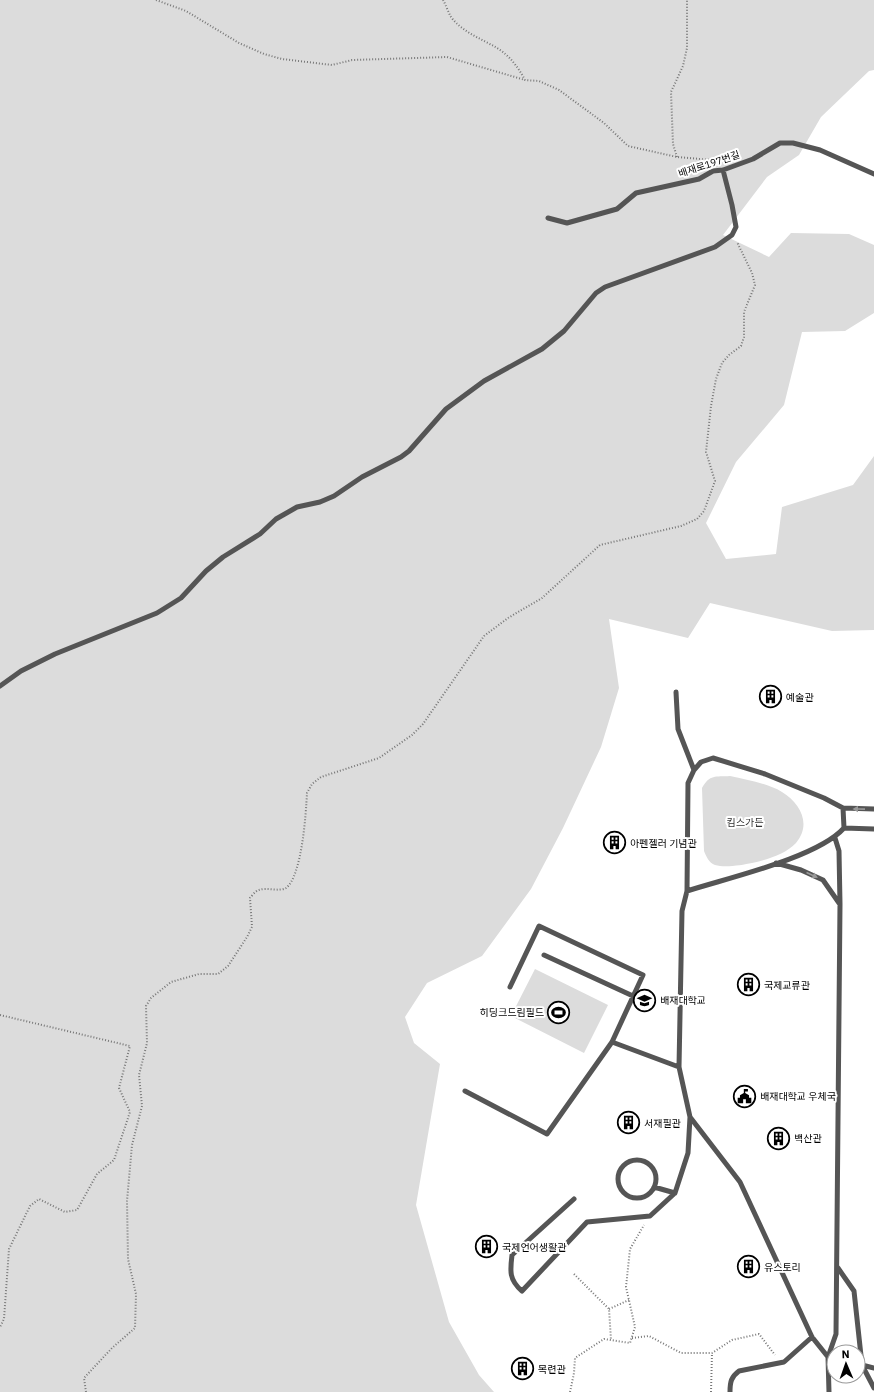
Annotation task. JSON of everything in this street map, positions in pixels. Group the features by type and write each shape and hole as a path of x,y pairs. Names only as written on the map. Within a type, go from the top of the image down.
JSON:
{"lane":[{"name":"배재로197번길","path":"548,218 568,223 617,209 636,193 699,179 713,171 733,167 753,159 780,143 793,143 820,150 874,174"},
{"path":"0,686 20,671 55,654 157,613 181,598 206,571 223,557 260,534 276,519 297,507 320,502 334,496 362,477 401,457 409,451 446,409 484,381 542,349 564,331 596,293 605,287 715,247 735,231 732,205 723,170"},
{"path":"676,692 678,729 694,770"},
{"path":"574,1199 512,1255 510,1269 514,1283 522,1291 587,1222 650,1216 675,1193 688,1153 690,1117 679,1067 682,911 687,891 688,783 694,770 701,762 713,758 765,774 824,798 843,808 874,809"},
{"path":"687,891 792,858 835,838 844,828 843,808"},
{"path":"844,828 874,829"},
{"path":"833,1344 836,1334 840,904 839,851 835,838"},
{"path":"775,863 801,870 824,880 840,904"},
{"path":"465,1091 547,1134 612,1042 643,975 540,926 510,987"},
{"path":"544,955 633,996"},
{"path":"612,1042 679,1067"},
{"path":"690,1117 740,1182 812,1337 826,1354"},
{"path":"643,1161 653,1169 656,1174 654,1187 651,1192 640,1198 628,1196 618,1181 621,1170 631,1162 643,1161"},
{"path":"654,1187 675,1193"},
{"path":"837,1267 854,1292 860,1344"},
{"path":"730,1392 730,1383 733,1376 739,1371 782,1363 812,1337"},
{"path":"866,1373 874,1388"}],"path":[{"path":"156,0 186,11 239,43 264,54 282,59 332,65 352,60 447,57 525,80 539,81 559,90 592,114 628,146 677,157 723,160 733,167"},
{"path":"443,0 451,17 481,40 498,48 514,62 525,80"},
{"path":"677,157 673,144 671,92 683,66 687,48 687,0"},
{"path":"86,1392 84,1378 112,1348 135,1328 136,1294 128,1259 127,1201 132,1144 142,1106 139,1074 147,1043 146,1006 151,998 171,982 199,974 218,974 228,966 247,938 252,927 250,898 258,890 282,890 288,887 299,863 307,793 312,784 321,777 378,758 412,735 423,724 484,636 508,618 542,598 600,545 681,526 698,519 704,511 715,481 706,452 711,406 716,379 722,363 729,355 741,346 744,337 744,312 755,285 746,259 737,244 735,231"},
{"path":"0,1015 130,1046 119,1088 130,1112 114,1160 97,1174 77,1210 65,1212 39,1200 30,1206 9,1249 4,1319 0,1327"},
{"path":"570,1392 574,1373 574,1358 604,1339 630,1343 635,1327 626,1287 630,1249 650,1216"},
{"path":"574,1274 610,1309 611,1340"},
{"path":"610,1309 629,1300"},
{"path":"632,1338 649,1336 681,1353 712,1353 732,1340 759,1334 782,1363"},
{"path":"711,1392 712,1353"}],"green space":[{"path":"0,0 874,0 874,70 869,71 821,117 799,155 767,177 723,235 769,257 791,233 849,234 874,245 874,313 845,331 802,332 784,405 736,462 706,523 726,559 776,554 782,507 853,485 874,456 874,630 832,631 710,603 688,638 609,619 619,688 601,747 563,828 531,889 482,956 427,983 405,1017 414,1043 440,1064 416,1205 449,1322 479,1375 494,1392 0,1392"},
{"name":"킴스가든","path":"730,776 770,786 782,792 794,802 802,814 803,829 801,836 792,847 769,858 743,865 719,866 709,861 704,851 702,788 710,778"},
{"name":"히딩크드림필드","path":"535,969 608,1005 584,1053 511,1016"}],"place":[{"name":"예술관","path":"770,697"},
{"name":"아펜젤러 기념관","path":"615,843"},
{"name":"국제교류관","path":"749,985"},
{"name":"배재대학교","path":"645,1000"},
{"name":"히딩크드림필드","path":"559,1012"},
{"name":"배재대학교 우체국","path":"744,1096"},
{"name":"서재필관","path":"629,1123"},
{"name":"백산관","path":"778,1138"},
{"name":"국제언어생활관","path":"486,1247"},
{"name":"유스토리","path":"748,1267"},
{"name":"목련관","path":"523,1369"}]}
